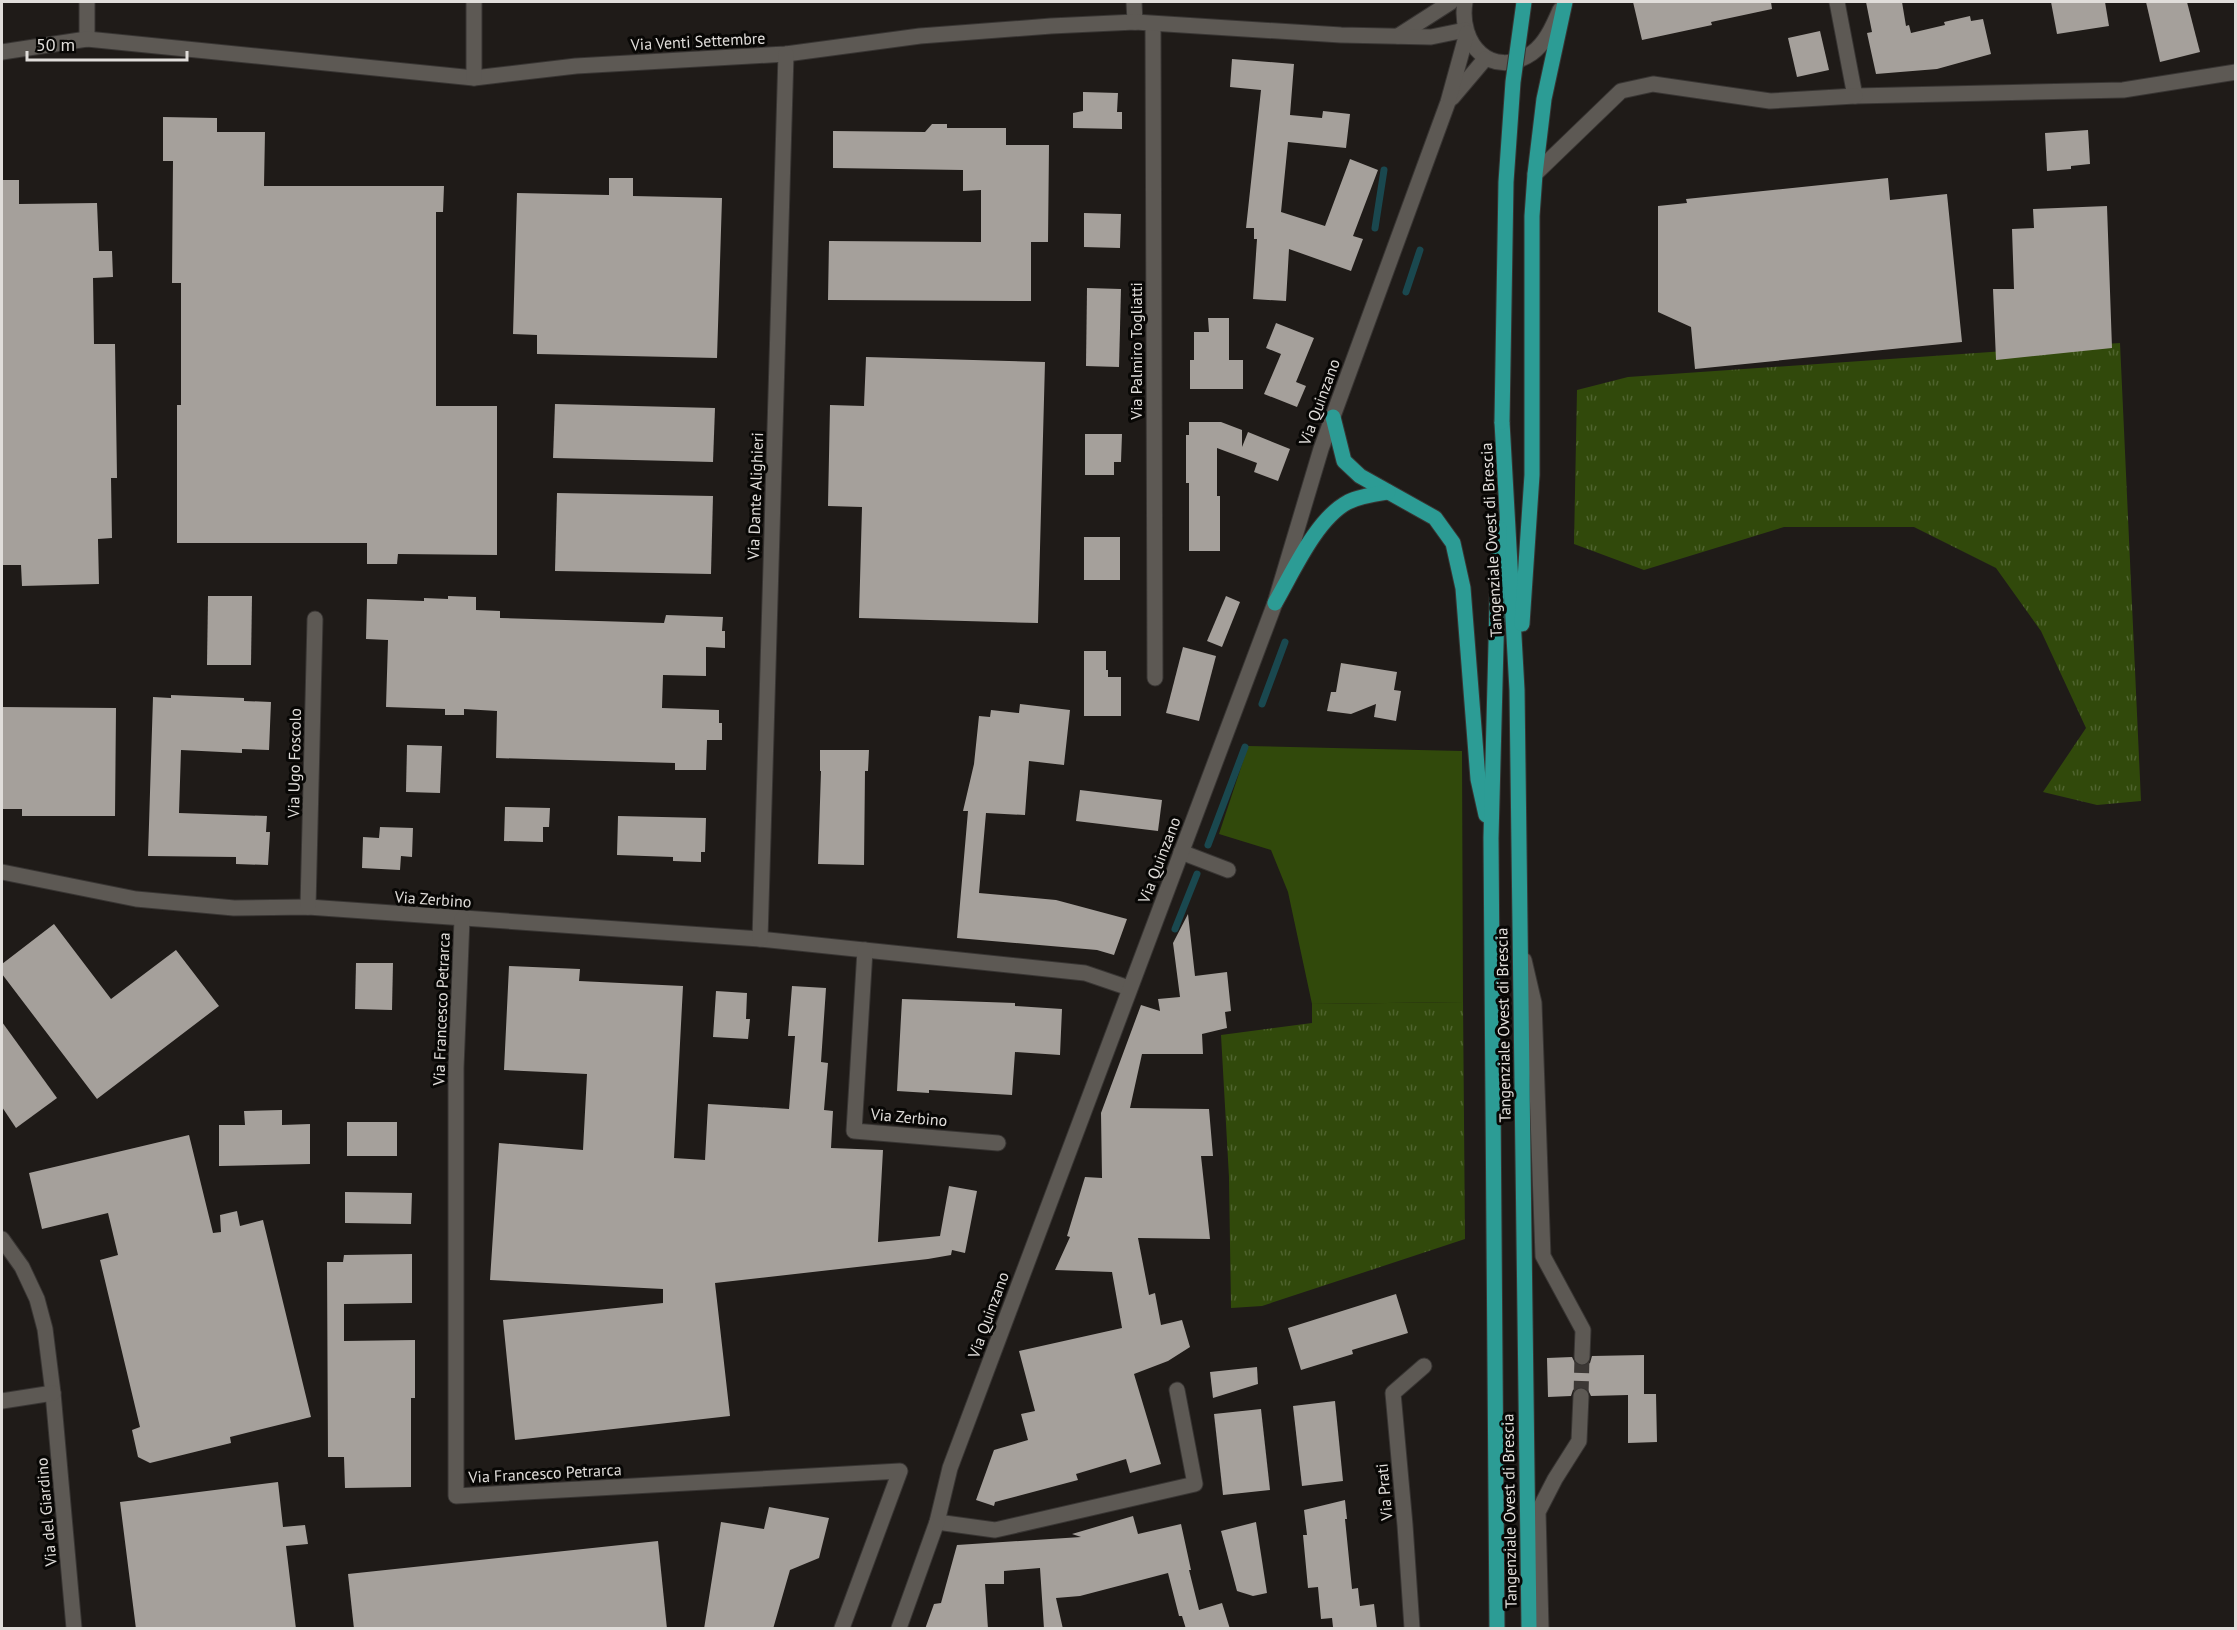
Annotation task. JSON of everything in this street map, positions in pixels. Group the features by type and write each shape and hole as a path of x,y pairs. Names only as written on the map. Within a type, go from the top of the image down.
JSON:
{"main road":[{"name":"Tangenziale Ovest di Brescia","path":"1497,1629 1491,838 1506,182 1513,82 1524,2"},
{"path":"1517,690 1532,475 1532,216 1544,99 1564,2"},
{"path":"1333,417 1344,461 1360,476 1435,518 1453,543 1463,588 1478,779 1491,838"},
{"name":"Tangenziale Ovest di Brescia","path":"1502,422 1517,690 1529,1629"},
{"path":"1275,603 1318,528 1347,502 1388,492"}],"street":[{"path":"87,2 87,39"},
{"path":"474,2 474,78"},
{"path":"1134,2 1135,22"},
{"path":"1398,36 1451,2"},
{"name":"Via Quinzano","path":"899,1629 937,1522 950,1468 1275,603 1321,449 1448,102 1466,31 1465,2"},
{"path":"1466,31 1485,59 1502,63 1518,61 1533,52 1548,37 1564,2"},
{"path":"1837,2 1855,96"},
{"name":"Via Venti Settembre","path":"2,52 87,39 474,78 576,66 786,54 920,36 1135,22 1431,37 1466,31"},
{"name":"Via Palmiro Togliatti","path":"1153,24 1155,678"},
{"name":"Via Dante Alighieri","path":"760,939 786,54"},
{"name":"Via Quinzano","path":"1448,102 1485,59"},
{"path":"1535,174 1622,91 1653,84 1770,101 1855,96 2123,90 2235,72"},
{"name":"Via Ugo Foscolo","path":"308,907 315,619"},
{"path":"1181,852 1228,870"},
{"name":"Via Zerbino","path":"2,872 136,899 234,908 308,907 760,939 1085,973 1129,988"},
{"name":"Via Francesco Petrarca","path":"462,919 456,1068 456,1496 900,1472 842,1629"},
{"path":"1520,943 1533,1003 1543,1256 1583,1330 1582,1357"},
{"name":"Via Zerbino","path":"865,950 854,1131 998,1143"},
{"name":"Via del Giardino","path":"2,1239 22,1267 37,1299 45,1329 53,1393 74,1629"},
{"name":"Via Prati","path":"1412,1629 1393,1393 1424,1366"},
{"path":"937,1522 995,1530 1195,1484 1177,1390"},
{"path":"2,1401 53,1393"},
{"path":"1541,1629 1538,1512 1579,1441 1581,1396"}],"green space":[{"path":"2120,343 2141,801 2097,805 2043,792 2086,728 2041,631 1996,568 1914,527 1784,527 1644,570 1574,544 1577,390 1628,377"},
{"path":"1248,746 1462,751 1463,1002 1312,1004 1288,892 1271,850 1219,834"},
{"path":"1463,1002 1465,1239 1262,1306 1231,1308 1229,1177 1221,1035 1312,1023 1312,1004"}],"building":[{"path":"1633,2 1771,2 1772,9 1642,40"},
{"path":"1866,2 1902,2 1906,26 1909,25 1911,33 1970,16 1971,21 1983,19 1991,54 1937,69 1876,74 1867,33 1872,32"},
{"path":"2051,2 2105,2 2109,26 2057,34"},
{"path":"2146,2 2187,2 2200,52 2160,62"},
{"path":"1820,31 1829,70 1797,77 1788,38"},
{"path":"1232,59 1294,64 1290,115 1322,118 1323,111 1350,114 1346,148 1288,142 1281,212 1325,226 1350,159 1378,170 1353,236 1363,239 1351,271 1289,249 1286,301 1253,299 1257,239 1254,239 1254,228 1246,228 1261,90 1230,87"},
{"path":"1083,92 1118,93 1117,112 1122,112 1122,129 1073,128 1073,113 1083,111"},
{"path":"163,117 217,118 217,132 265,132 264,186 444,186 443,212 436,212 436,406 497,406 497,555 398,554 397,564 367,564 367,543 177,543 177,405 181,405 181,283 172,283 173,161 163,161"},
{"path":"932,124 947,124 947,128 1006,128 1006,145 1049,145 1048,242 1031,242 1031,301 828,300 829,241 981,242 981,190 963,191 963,170 833,168 833,131 925,132"},
{"path":"2088,130 2090,164 2071,166 2071,169 2047,171 2045,133"},
{"path":"609,178 633,178 633,196 722,198 717,358 537,354 537,335 513,334 517,193 609,195"},
{"path":"1888,178 1890,200 1947,194 1962,342 1695,369 1691,327 1658,312 1658,206 1687,203 1686,199"},
{"path":"2,180 19,180 19,204 97,203 99,251 112,251 113,277 93,278 94,344 115,344 117,478 111,478 112,538 98,539 99,584 22,586 21,565 2,565"},
{"path":"2107,206 2112,348 1996,360 1993,289 2014,289 2012,229 2034,228 2033,209"},
{"path":"1084,213 1121,214 1120,248 1084,247"},
{"path":"1087,288 1121,289 1119,367 1086,366"},
{"path":"1208,318 1229,318 1229,360 1243,360 1243,389 1190,389 1190,360 1194,360 1194,332 1209,332"},
{"path":"1276,323 1314,338 1296,382 1306,386 1297,407 1264,394 1281,354 1266,348"},
{"path":"866,357 1045,362 1038,623 859,618 862,507 828,506 830,405 864,406"},
{"path":"555,404 715,408 713,462 553,458"},
{"path":"1189,422 1221,422 1242,430 1242,447 1248,432 1290,449 1278,481 1254,472 1257,463 1217,448 1220,551 1189,551 1186,435 1189,435"},
{"path":"1085,434 1122,434 1121,462 1114,462 1114,475 1085,475"},
{"path":"557,493 713,496 711,574 555,571"},
{"path":"1084,537 1120,537 1120,580 1084,580"},
{"path":"208,596 252,596 251,665 207,665"},
{"path":"448,596 476,597 476,610 500,611 500,618 664,623 666,615 723,617 722,631 725,631 725,648 706,647 706,676 663,675 662,708 719,710 722,740 707,740 706,770 675,770 675,763 496,758 497,711 464,709 464,715 445,715 445,709 386,707 388,640 366,639 367,599 424,601 424,598 448,599"},
{"path":"1226,596 1240,602 1222,647 1207,641"},
{"path":"1183,647 1216,656 1199,721 1166,713"},
{"path":"1084,651 1106,651 1108,677 1121,677 1121,716 1084,716"},
{"path":"1341,663 1397,672 1394,690 1401,691 1396,721 1374,717 1376,704 1351,714 1327,711 1331,692 1336,692"},
{"path":"171,695 244,698 244,701 271,702 269,750 242,749 242,753 181,750 179,813 267,816 266,832 270,832 268,865 236,864 236,857 148,856 153,697 171,698"},
{"path":"1020,704 1070,710 1064,765 1029,761 1025,815 986,813 979,893 1056,900 1127,919 1114,955 1097,950 957,938 968,811 963,811 974,764 979,716 990,717 991,710 1019,713"},
{"path":"2,707 116,708 115,816 22,816 22,809 2,809"},
{"path":"407,745 442,746 440,793 406,792"},
{"path":"820,750 869,750 868,771 865,771 864,865 818,864"},
{"path":"1080,790 1162,800 1158,831 1076,821"},
{"path":"505,807 550,808 549,827 543,827 543,842 504,841"},
{"path":"618,816 706,818 705,852 701,852 701,862 673,861 673,857 617,855"},
{"path":"380,827 413,828 412,857 401,856 400,870 362,868 363,837 379,838"},
{"path":"1188,914 1195,976 1227,972 1231,1011 1225,1012 1227,1028 1202,1034 1203,1054 1142,1054 1130,1108 1209,1109 1213,1156 1201,1156 1210,1239 1138,1238 1149,1295 1155,1293 1161,1325 1182,1320 1190,1347 1168,1361 1134,1374 1161,1464 1130,1473 1126,1459 1076,1474 1078,1480 995,1502 994,1506 976,1500 994,1450 1028,1440 1021,1414 1035,1411 1019,1351 1122,1328 1112,1272 1055,1270 1070,1237 1067,1236 1085,1177 1102,1178 1101,1113 1141,1005 1160,1011 1158,999 1180,997 1173,943"},
{"path":"54,924 111,999 176,950 219,1006 97,1099 2,974 2,964"},
{"path":"356,963 393,963 392,1010 355,1009"},
{"path":"509,966 580,969 579,981 683,986 674,1158 705,1160 708,1104 789,1109 795,1036 788,1036 792,986 826,988 821,1062 828,1063 824,1110 833,1111 831,1148 883,1150 878,1242 940,1236 949,1186 977,1191 965,1253 952,1250 951,1255 928,1259 715,1283 730,1416 515,1440 503,1320 663,1303 663,1289 490,1280 499,1143 583,1150 587,1074 504,1070"},
{"path":"716,991 747,993 746,1019 750,1019 748,1039 713,1037"},
{"path":"902,999 1015,1003 1015,1006 1062,1009 1060,1055 1015,1052 1012,1095 929,1090 929,1093 897,1091"},
{"path":"2,1022 57,1098 16,1128 2,1107"},
{"path":"282,1110 282,1125 310,1124 310,1164 219,1166 219,1125 245,1125 244,1111"},
{"path":"347,1122 397,1122 397,1156 347,1156"},
{"path":"189,1135 213,1233 221,1232 220,1215 237,1211 240,1226 263,1220 311,1417 230,1437 231,1443 150,1463 138,1457 132,1430 140,1427 100,1260 118,1255 108,1213 42,1229 29,1173"},
{"path":"345,1192 412,1193 411,1224 345,1223"},
{"path":"412,1254 412,1303 344,1304 344,1341 415,1340 415,1398 411,1398 411,1487 345,1488 344,1457 328,1457 327,1262 343,1262 344,1255"},
{"path":"1396,1294 1408,1333 1352,1350 1353,1354 1301,1370 1288,1328"},
{"path":"1644,1355 1644,1394 1656,1394 1657,1442 1628,1443 1628,1395 1591,1396 1587,1388 1581,1386 1573,1390 1571,1396 1548,1397 1547,1358 1572,1357 1576,1365 1582,1367 1590,1363 1592,1356"},
{"path":"1257,1367 1258,1384 1213,1398 1210,1372"},
{"path":"1335,1401 1343,1481 1302,1486 1293,1406"},
{"path":"1261,1409 1270,1490 1223,1495 1214,1414"},
{"path":"278,1482 283,1527 305,1525 308,1544 286,1546 296,1629 136,1629 120,1502"},
{"path":"1345,1500 1352,1589 1358,1588 1360,1606 1374,1604 1377,1629 1333,1627 1332,1618 1321,1619 1318,1587 1308,1588 1303,1535 1307,1535 1304,1510"},
{"path":"769,1507 829,1518 819,1558 790,1570 773,1629 704,1629 721,1522 764,1529"},
{"path":"1133,1516 1138,1534 1181,1524 1199,1610 1222,1603 1230,1629 1186,1629 1182,1616 1179,1616 1168,1573 1080,1596 1056,1598 1063,1629 1044,1629 1040,1568 1004,1571 1004,1584 985,1584 988,1629 925,1629 934,1604 941,1603 957,1545 1081,1537 1072,1534"},
{"path":"1256,1522 1267,1593 1253,1596 1237,1591 1221,1531"},
{"path":"658,1541 667,1629 354,1629 348,1574"}],"waterway":[{"path":"1375,228 1384,170"},
{"path":"1406,292 1420,250"},
{"path":"1262,704 1285,642"},
{"path":"1208,845 1245,747"},
{"path":"1175,929 1197,874"}],"tunnel":[{"path":"1581,1396 1582,1357"}]}
